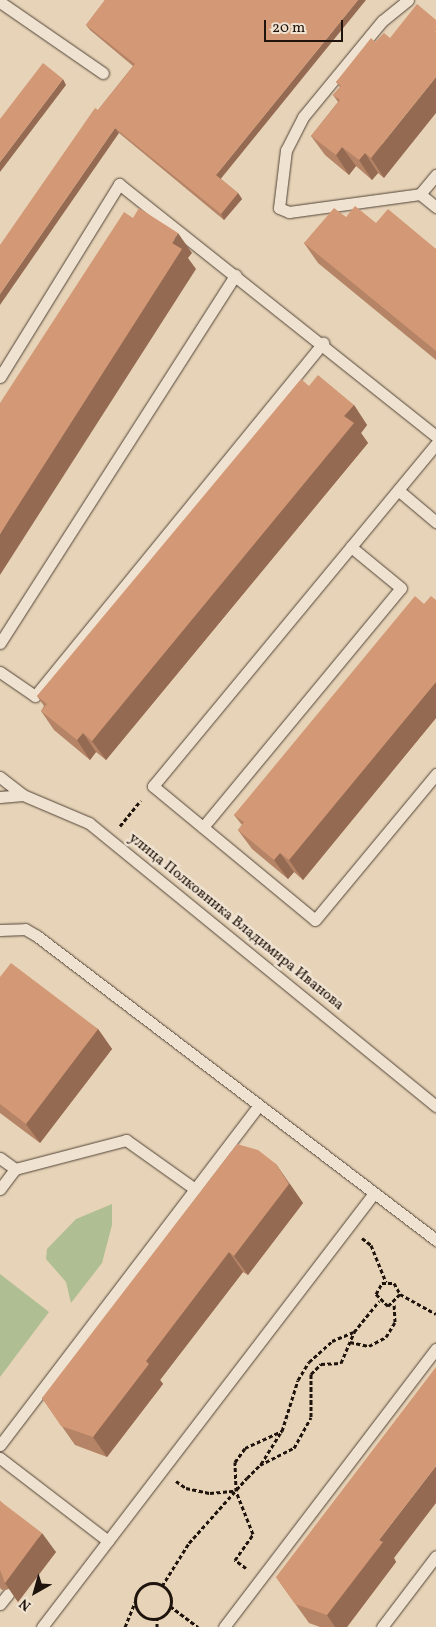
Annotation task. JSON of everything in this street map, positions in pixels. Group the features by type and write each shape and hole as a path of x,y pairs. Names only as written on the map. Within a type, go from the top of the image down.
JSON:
{"lane":[{"path":"408,0 382,21 303,117 286,150 279,208 289,212 420,194 436,175"},
{"path":"0,2 103,73"},
{"path":"0,377 118,184 324,343 436,436"},
{"path":"420,194 436,207"},
{"path":"0,643 236,275"},
{"path":"0,672 35,696 324,343"},
{"path":"436,444 153,786 315,920 436,774"},
{"path":"398,490 436,522"},
{"path":"203,827 401,588 351,547"},
{"path":"0,777 23,795"},
{"name":"улица Полковника Владимира Иванова","path":"0,797 23,795 89,823 436,1106"},
{"path":"0,930 25,929 37,936 436,1240"},
{"path":"0,1445 259,1105"},
{"path":"0,1189 15,1169 126,1140 195,1189"},
{"path":"0,1158 15,1169"},
{"path":"42,1627 374,1193"},
{"path":"224,1627 436,1349"},
{"path":"0,1458 108,1541"},
{"path":"382,1627 436,1556"},
{"path":"0,1604 8,1594"}],"path":[{"path":"109,840 153,786"},
{"path":"348,1227 371,1245 386,1282"},
{"path":"260,1465 294,1448 304,1433 311,1417 310,1381 316,1368 327,1362 341,1363 354,1332 379,1301 377,1288 386,1282 394,1283 400,1294 436,1314"},
{"path":"350,1342 369,1346 386,1338 395,1322 394,1304 400,1294"},
{"path":"379,1301 394,1304"},
{"path":"162,1586 188,1543 260,1465 282,1431 298,1380 309,1362 332,1341 354,1332"},
{"path":"309,1362 316,1368"},
{"path":"260,1579 235,1560 253,1534 236,1490 233,1472 240,1453 282,1431"},
{"path":"162,1470 186,1488 236,1490"},
{"path":"125,1627 142,1587 162,1586 170,1594 170,1606 157,1619 157,1627"},
{"path":"135,1601 142,1616 157,1619"},
{"path":"170,1606 198,1627"}],"green space":[{"path":"112,1204 112,1225 102,1263 71,1303 66,1282 46,1259 47,1249 76,1219"},
{"path":"0,1274 49,1312 0,1377"}],"building":[{"path":"105,0 358,0 216,175 238,193 221,214 115,128 0,294 0,245 95,108 98,110 135,64 86,25"},
{"path":"417,4 436,20 436,77 371,158 365,153 359,160 342,147 336,155 311,136 340,100 333,95 341,86 336,82 371,38 375,42 384,33 390,38"},
{"path":"43,63 63,79 0,162 0,119"},
{"path":"355,206 376,223 388,209 436,249 436,351 304,243 334,208 346,217"},
{"path":"139,208 178,233 172,243 182,249 0,534 0,403 124,212 133,218"},
{"path":"318,375 354,405 344,416 354,423 92,741 83,733 77,740 41,711 47,704 37,696 301,379 309,386"},
{"path":"415,596 424,604 431,596 436,600 436,682 289,860 280,853 274,860 238,830 244,822 234,815"},
{"path":"11,963 98,1029 26,1124 0,1104 0,977"},
{"path":"237,1144 258,1150 276,1164 289,1184 234,1256 229,1252 146,1361 149,1364 93,1437 61,1426 42,1398"},
{"path":"436,1367 436,1466 379,1540 383,1542 327,1615 295,1604 276,1577"},
{"path":"0,1501 42,1533 5,1583 0,1570"}]}
